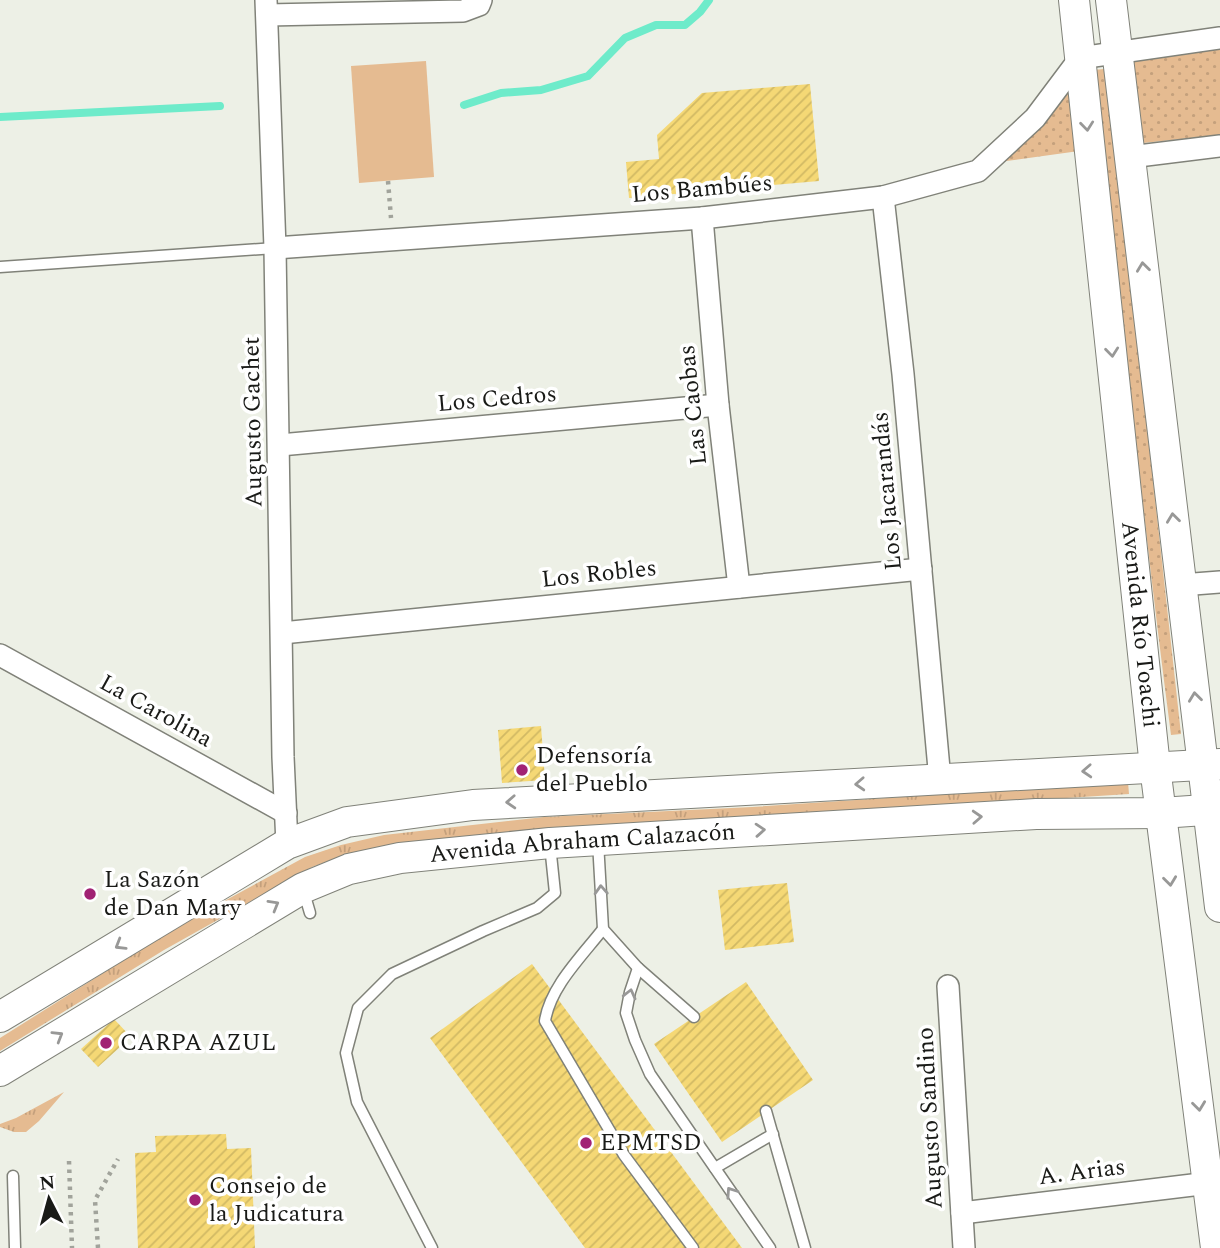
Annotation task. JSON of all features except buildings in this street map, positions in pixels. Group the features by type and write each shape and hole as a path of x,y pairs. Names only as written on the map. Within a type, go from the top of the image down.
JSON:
{"main road":[{"name":"Avenida Río Toachi","path":"1074,0 1161,813 1216,1248"},
{"name":"Avenida Río Toachi","path":"1111,0 1181,585 1211,764 1220,907"},
{"name":"Avenida Abraham Calazacón","path":"0,1017 287,844 347,822 473,805 1211,764"},
{"name":"Avenida Abraham Calazacón","path":"0,1071 307,901 349,869 400,858 550,843 1023,815 1161,813 1214,809"}],"street":[{"path":"267,7 463,11 479,5 481,0"},
{"name":"Augusto Gachet","path":"267,7 280,445 283,757 287,844"},
{"path":"1080,58 1220,38"},
{"name":"Los Bambúes","path":"275,248 702,218 883,197 978,171 1035,118 1080,58"},
{"path":"1130,157 1220,146"},
{"name":"Los Jacarandás","path":"883,197 940,780"},
{"name":"Las Caobas","path":"702,218 718,405 739,587"},
{"name":"Los Cedros","path":"280,445 718,405"},
{"name":"Los Robles","path":"282,633 921,569"},
{"path":"1181,585 1220,582"},
{"name":"La Carolina","path":"0,655 286,813"},
{"name":"Augusto Sandino","path":"948,986 964,1248"},
{"name":"A. Arias","path":"962,1213 1209,1183"}],"lane":[{"path":"0,267 275,248"},
{"path":"598,840 603,929 638,968 694,1017"},
{"path":"432,1248 357,1102 346,1052 359,1008 392,974 537,908 555,893 550,843"},
{"path":"603,929 547,1005 545,1021 624,1156 693,1248"},
{"path":"638,968 626,1013 650,1074 770,1248"},
{"path":"766,1111 805,1248"},
{"path":"715,1168 774,1134"},
{"path":"13,1176 15,1248"}],"path":[{"path":"388,181 392,240"},
{"path":"98,1248 95,1199 118,1159"},
{"path":"69,1161 72,1248"}],"green space":[{"path":"1220,47 1220,135 1143,143 1131,59"},
{"path":"426,61 434,177 359,183 351,66"},
{"path":"1104,69 1135,317 1181,734 1171,735 1141,485 1093,70"},
{"path":"1073,83 1079,151 999,162"},
{"path":"1128,782 1129,794 754,818 344,855 312,867 164,950 0,1051 0,1038 154,941 305,857 341,845 384,835 544,817 752,807"},
{"path":"64,1092 26,1132 14,1132 0,1127 0,1124"}],"waterway":[{"path":"464,105 501,93 541,90 588,76 625,38 656,25 685,25 709,0"},
{"path":"0,117 220,106"}],"place":[{"name":"Defensoría del Pueblo","path":"522,770"},
{"name":"La Sazón de Dan Mary","path":"90,894"},
{"name":"CARPA AZUL","path":"106,1043"},
{"name":"EPMTSD","path":"586,1143"},
{"name":"Consejo de la Judicatura","path":"195,1200"}]}
